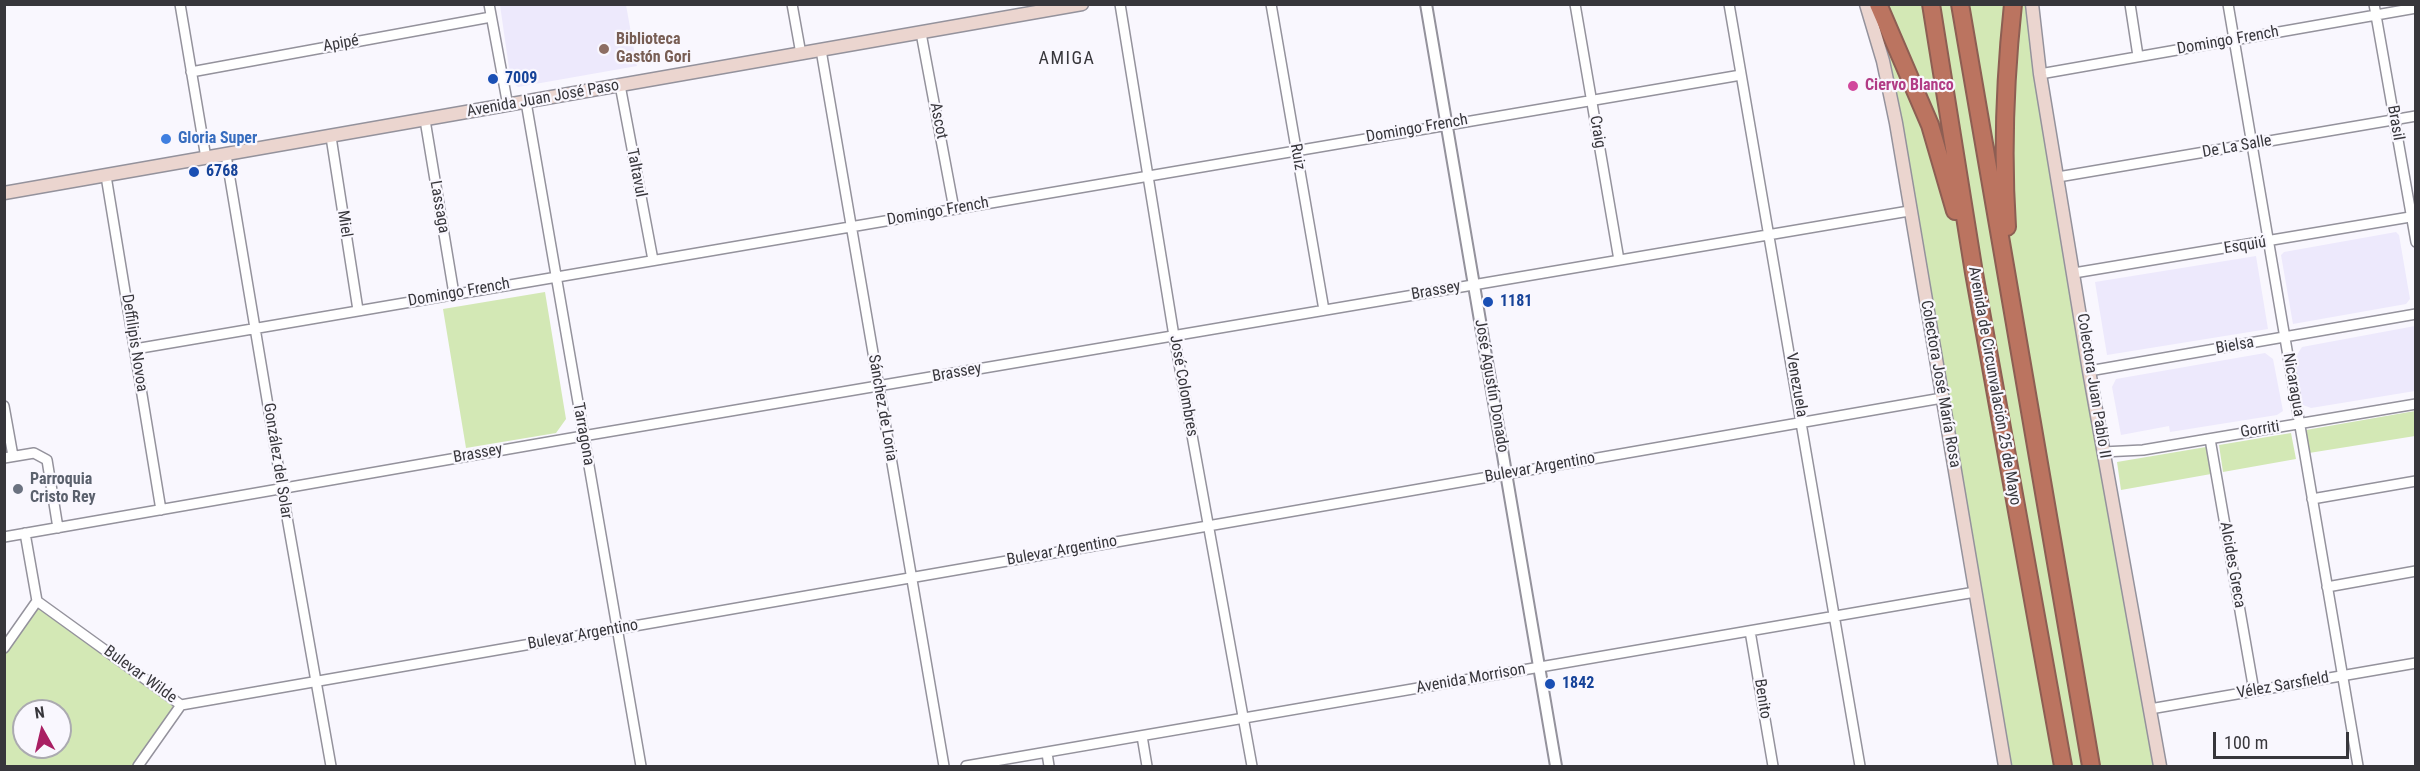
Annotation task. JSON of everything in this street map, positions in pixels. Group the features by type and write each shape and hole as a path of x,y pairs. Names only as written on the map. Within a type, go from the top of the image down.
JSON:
{"highway":[{"path":"1878,4 1930,125 1974,273"},
{"name":"Avenida de Circunvalación 25 de Mayo","path":"1930,4 1974,273 2063,766"},
{"name":"Avenida de Circunvalación 25 de Mayo","path":"1960,4 2091,766"},
{"path":"2013,4 2005,105 2003,174 2013,321"}],"main road":[{"name":"Avenida Juan José Paso","path":"4,193 1082,4"},
{"name":"Colectora José María Rosa","path":"1866,4 1883,61 2005,766"},
{"name":"Colectora Juan Pablo II","path":"2032,4 2040,74 2103,452 2160,766"}],"street":[{"path":"180,4 206,158"},
{"path":"489,4 508,106"},
{"path":"792,4 801,54"},
{"name":"José Colombres","path":"1120,4 1174,336 1252,766"},
{"name":"Ruiz","path":"1270,4 1324,310"},
{"name":"José Agustín Donado","path":"1426,4 1556,766"},
{"name":"Craig","path":"1575,4 1619,260"},
{"name":"Venezuela","path":"1729,4 1860,766"},
{"path":"2130,4 2138,57"},
{"name":"Nicaragua","path":"2228,4 2358,766"},
{"name":"Brasil","path":"2374,4 2413,216 2415,242"},
{"name":"Domingo French","path":"2040,74 2415,8"},
{"name":"Apipé","path":"191,72 492,17"},
{"name":"Ascot","path":"921,33 954,209"},
{"name":"Sánchez de Loria","path":"821,50 944,766"},
{"name":"Domingo French","path":"135,349 1741,75"},
{"name":"Taltavul","path":"620,85 653,260"},
{"name":"Tarragona","path":"526,102 641,766"},
{"name":"De La Salle","path":"2058,177 2415,116"},
{"name":"Lassaga","path":"424,120 454,294"},
{"name":"Miel","path":"330,137 358,310"},
{"name":"González del Solar","path":"226,155 331,766"},
{"name":"Deffilipis Novoa","path":"106,176 161,510"},
{"name":"Brassey","path":"4,537 584,435 1910,211"},
{"name":"Esquiú","path":"2074,273 2413,216"},
{"name":"Bielsa","path":"2090,371 2415,314"},
{"name":"Bulevar Argentino","path":"181,705 1942,398"},
{"name":"Gorriti","path":"2103,452 2143,450 2415,404"},
{"path":"4,406 9,457 34,453 47,460 58,528"},
{"name":"Alcides Greca","path":"2210,438 2254,691"},
{"path":"2312,499 2415,481"},
{"path":"4,648 37,601 25,533"},
{"path":"2327,587 2415,571"},
{"name":"Avenida Morrison","path":"966,766 1975,592"},
{"name":"Bulevar Wilde","path":"37,601 181,705 138,766"},
{"name":"Benito","path":"1750,631 1773,766"},
{"name":"Vélez Sarsfield","path":"2150,709 2415,663"},
{"path":"1142,736 1147,766"},
{"path":"1047,753 1049,766"}],"shaded area":[{"path":"500,5 626,5 637,66 518,87 511,82"},
{"path":"2396,232 2399,235 2410,299 2406,304 2293,324 2281,255 2284,252"},
{"path":"2256,256 2268,329 2107,355 2095,282"},
{"path":"2415,326 2415,391 2311,408 2300,404 2293,361 2302,347"},
{"path":"2265,353 2273,359 2283,411 2277,415 2170,432 2169,426 2121,435 2112,387 2116,379"}],"green space":[{"path":"1866,5 2032,5 2160,766 2005,766 1909,211"},
{"path":"545,292 566,419 556,433 466,448 443,309"},
{"path":"2415,411 2415,436 2309,453 2306,430"},
{"path":"2291,433 2296,459 2223,472 2219,445"},
{"path":"2206,447 2211,474 2121,490 2117,462"},
{"path":"37,601 181,705 138,766 5,766 5,648"}],"place":[{"name":"Biblioteca Gastón Gori","path":"604,49"},
{"name":"7009","path":"493,79"},
{"name":"Ciervo Blanco","path":"1853,86"},
{"name":"Gloria Super","path":"166,139"},
{"name":"6768","path":"194,172"},
{"name":"1181","path":"1488,302"},
{"name":"Parroquia Cristo Rey","path":"18,489"},
{"name":"1842","path":"1550,684"}],"district":[{"name":"AMIGA","path":"1067,59"}]}
